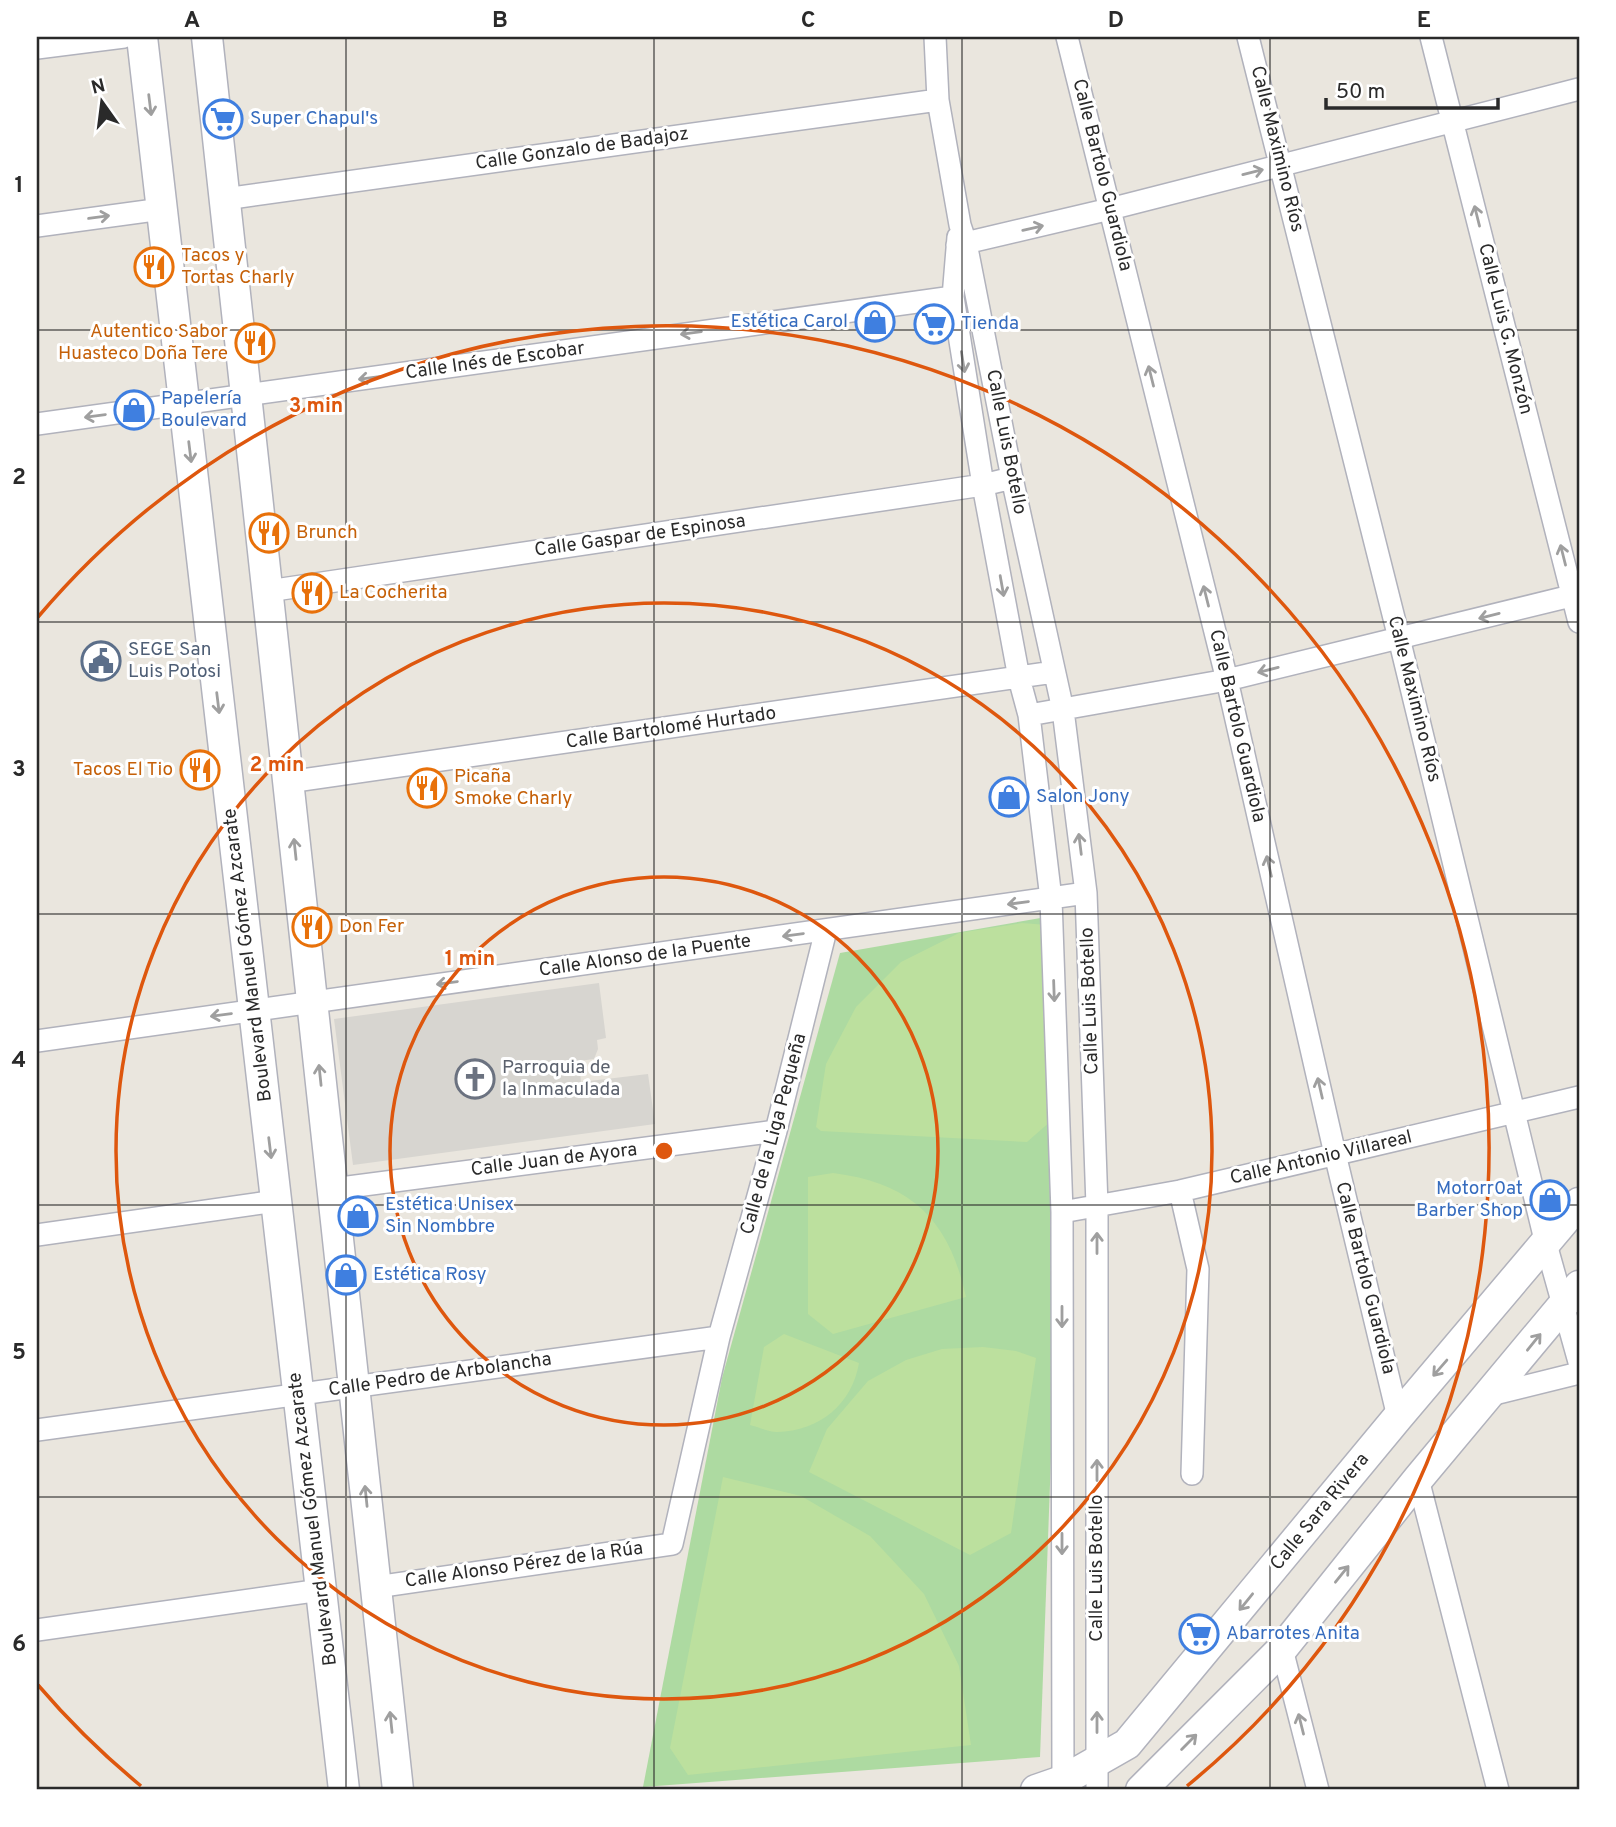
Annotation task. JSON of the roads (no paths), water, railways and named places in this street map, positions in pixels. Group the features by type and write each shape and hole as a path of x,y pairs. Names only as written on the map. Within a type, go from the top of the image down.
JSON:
{"street":[{"path":"37,48 124,37"},
{"name":"Boulevard Manuel Gómez Azcarate","path":"142,37 344,1790"},
{"path":"207,37 398,1790"},
{"name":"Calle Luis Botello","path":"935,37 938,100 961,238 1063,710 1086,893 1097,1206 1097,1776"},
{"name":"Calle Bartolo Guardiola","path":"1067,37 1227,680 1398,1417"},
{"name":"Calle Maximino Ríos","path":"1248,37 1399,638 1546,1244 1571,1295 1579,1362"},
{"name":"Calle Luis G. Monzón","path":"1432,37 1576,595 1579,622"},
{"path":"961,238 1110,209 1579,89"},
{"name":"Calle Gonzalo de Badajoz","path":"225,199 938,100"},
{"path":"37,226 162,209"},
{"name":"Calle Luis Botello","path":"961,238 953,297 983,485 1019,678 1029,715 1051,898 1062,1212 1054,1787"},
{"name":"Calle Inés de Escobar","path":"37,424 953,297"},
{"name":"Calle Gaspar de Espinosa","path":"268,591 983,485 1012,478"},
{"path":"1029,715 1227,680 1576,595"},
{"name":"Calle Bartolomé Hurtado","path":"288,782 1054,672"},
{"name":"Calle Alonso de la Puente","path":"37,1041 1086,893"},
{"name":"Calle de la Liga Pequeña","path":"671,1544 719,1337 776,1132 826,930"},
{"name":"Calle Antonio Villareal","path":"1062,1212 1180,1191 1579,1097"},
{"name":"Calle Juan de Ayora","path":"333,1189 776,1132"},
{"path":"1180,1191 1198,1269 1192,1474"},
{"path":"37,1235 276,1201"},
{"name":"Calle Sara Rivera","path":"1054,1787 1097,1776 1127,1744 1579,1203"},
{"path":"1141,1790 1282,1649 1418,1479 1571,1295"},
{"name":"Calle Pedro de Arbolancha","path":"37,1430 719,1337"},
{"path":"1490,1395 1579,1373"},
{"path":"1418,1479 1498,1790"},
{"name":"Calle Alonso Pérez de la Rúa","path":"376,1587 671,1544"},
{"path":"37,1630 321,1590"},
{"path":"1282,1649 1318,1790"}],"place":[{"name":"Super Chapul's","path":"223,119"},
{"name":"Tacos y Tortas Charly","path":"154,267"},
{"name":"Estética Carol","path":"875,322"},
{"name":"Tienda","path":"934,324"},
{"name":"Autentico Sabor Huasteco Doña Tere","path":"255,343"},
{"name":"Papelería Boulevard","path":"134,410"},
{"name":"Brunch","path":"269,533"},
{"name":"La Cocherita","path":"312,593"},
{"name":"SEGE San Luis Potosi","path":"101,661"},
{"name":"Tacos El Tio","path":"200,770"},
{"name":"Picaña Smoke Charly","path":"427,788"},
{"name":"Salon Jony","path":"1009,797"},
{"name":"Don Fer","path":"312,927"},
{"name":"Parroquia de la Inmaculada","path":"475,1079"},
{"name":"Motorr0at Barber Shop","path":"1550,1200"},
{"name":"Estética Unisex Sin Nombbre","path":"358,1216"},
{"name":"Estética Rosy","path":"346,1275"},
{"name":"Abarrotes Anita","path":"1199,1634"}]}
